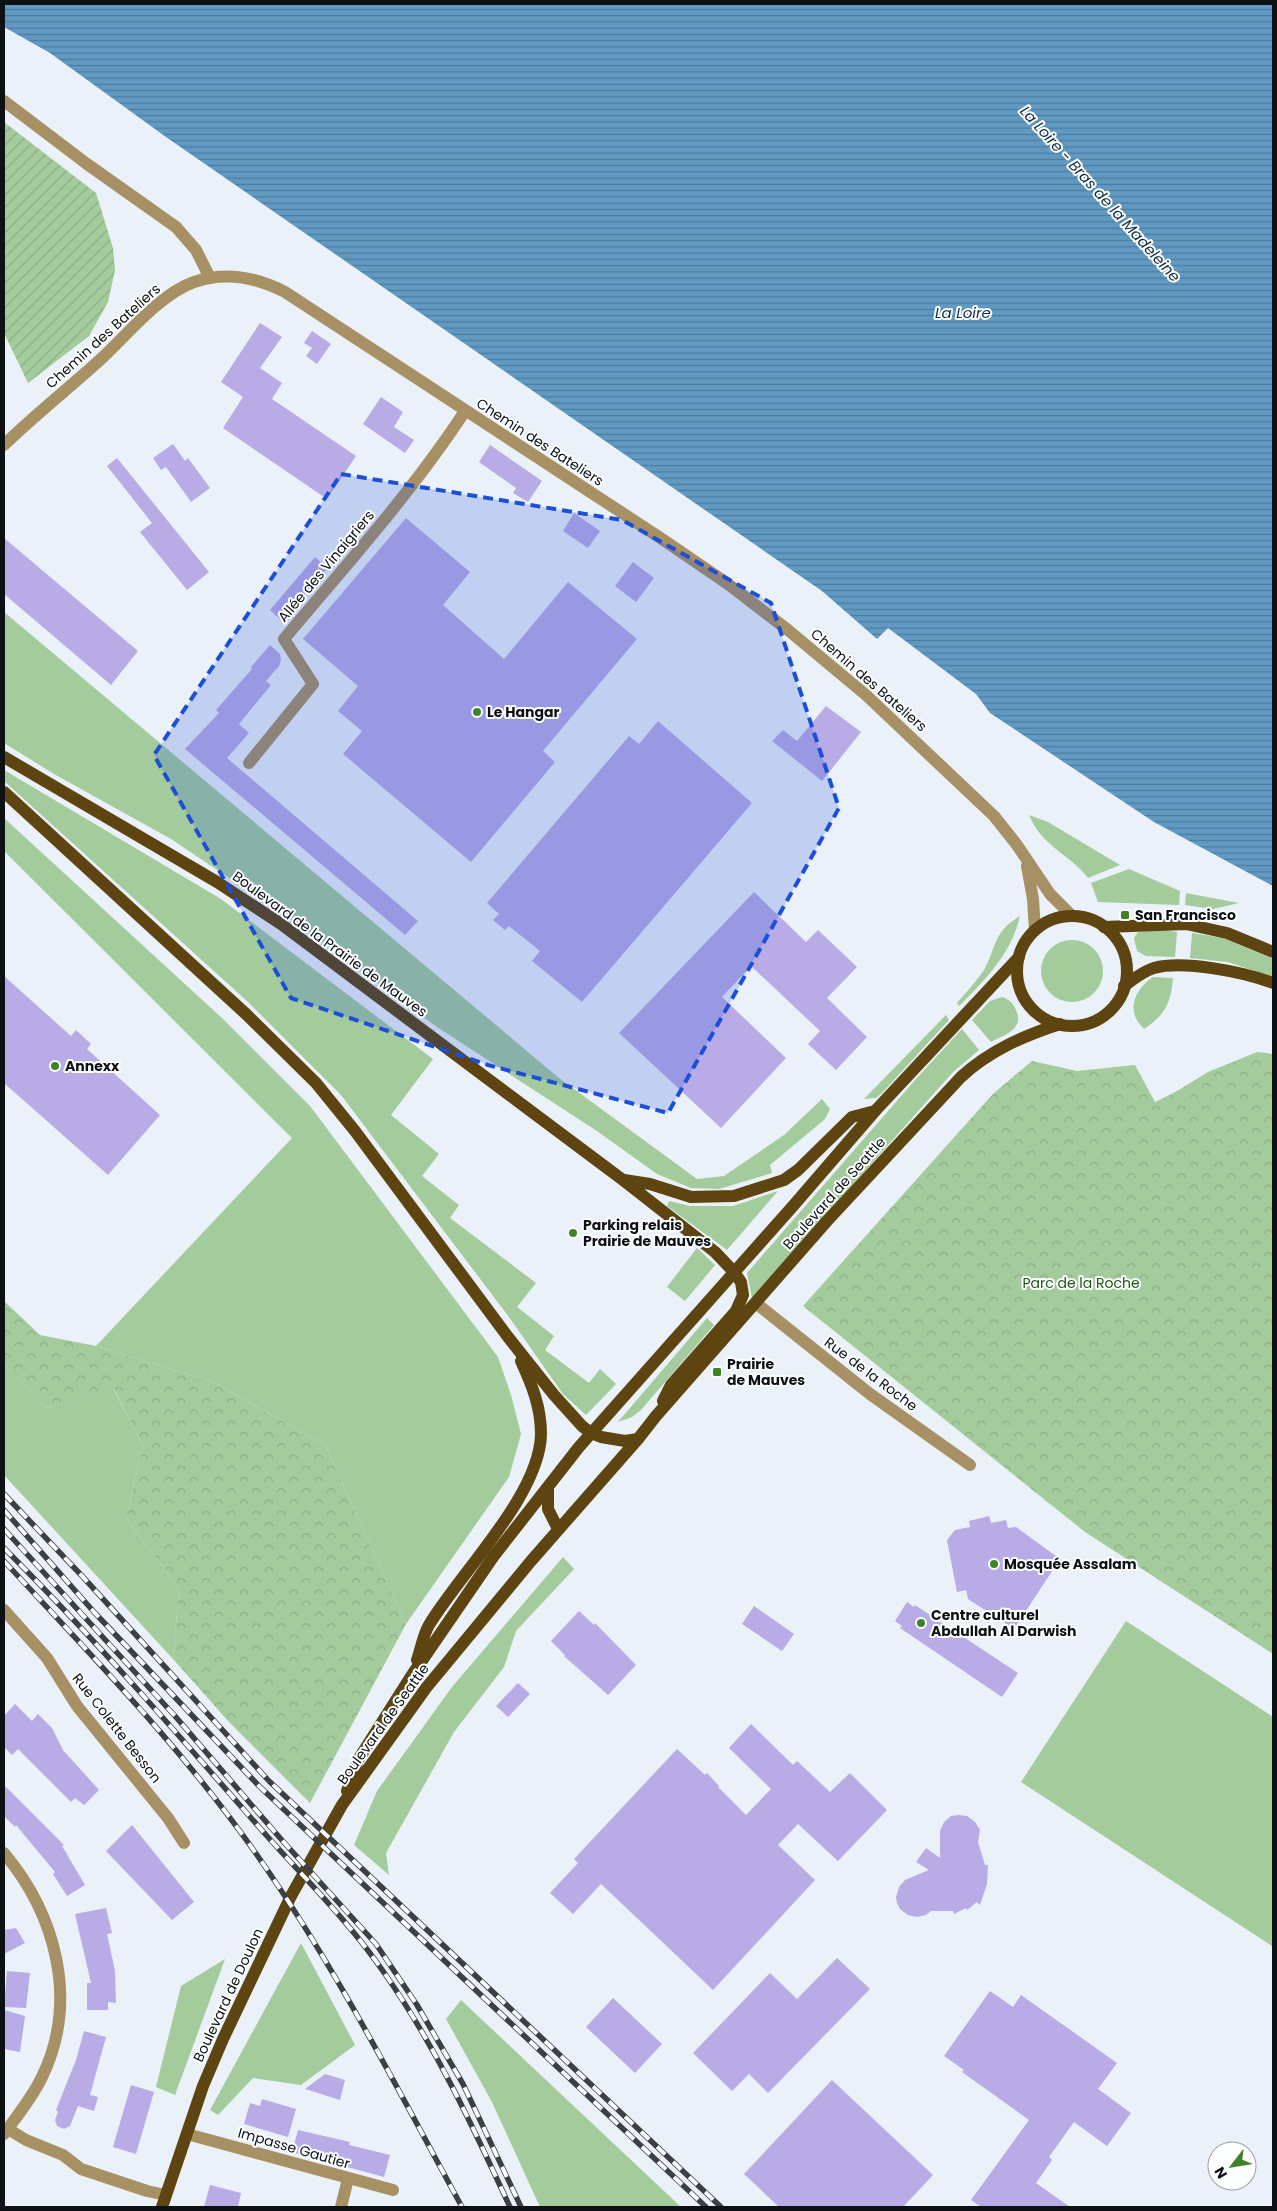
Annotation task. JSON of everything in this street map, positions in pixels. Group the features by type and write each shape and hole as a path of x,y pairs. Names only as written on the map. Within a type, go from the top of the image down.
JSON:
{"main road":[{"name":"Boulevard de la Prairie de Mauves","path":"4,756 202,872 281,924 623,1180 693,1234 734,1272"},
{"path":"4,792 246,1015 316,1083 355,1130 508,1337 554,1395 591,1434 625,1441 638,1439"},
{"path":"1072,916 1092,920 1104,927 1118,940 1127,967 1124,986 1114,1006 1096,1020 1084,1024 1060,1024 1034,1011 1023,995 1017,977 1022,947 1035,930 1052,920 1072,916"},
{"path":"1104,927 1186,924 1227,933 1273,952"},
{"name":"Boulevard de Seattle","path":"342,1806 358,1760 412,1675 493,1557 591,1434 876,1110 1019,957"},
{"path":"1124,986 1142,973 1166,966 1234,971 1273,983"},
{"name":"Boulevard de Seattle","path":"342,1806 426,1688 558,1529 827,1221 961,1076 982,1059 1010,1043 1060,1024"},
{"name":"Boulevard de la Prairie de Mauves","path":"623,1180 650,1184 692,1197 734,1196 784,1180 798,1170 852,1117 876,1110"},
{"name":"Boulevard de Seattle","path":"656,1416 671,1385 736,1311 743,1295 741,1282 734,1272"},
{"path":"412,1675 428,1626 517,1502 538,1455 541,1435 536,1394 508,1337"},
{"path":"548,1488 548,1509 558,1529"},
{"name":"Boulevard de Doulon","path":"164,2201 203,2086 223,2039 310,1859 342,1806"}],"street":[{"path":"4,101 87,164 176,227 196,250 210,278"},
{"name":"Chemin des Bateliers","path":"4,444 162,302 193,282 210,278 236,276 264,281 723,580 788,630 866,695 994,816 1050,894 1072,916"},
{"name":"Allée des Vinaigriers","path":"249,763 313,684 284,639 406,494 436,456 465,411"},
{"name":"Chemin des Bateliers","path":"1026,859 1031,882 1035,930"},
{"name":"Rue de la Roche","path":"756,1304 870,1394 970,1465"},
{"name":"Rue Colette Besson","path":"4,1610 47,1658 77,1706 168,1818 184,1843"},
{"path":"4,1853 19,1871 34,1895 48,1925 59,1980 60,2007 52,2049 41,2078 6,2132 63,2155 81,2169 147,2191 164,2201"},
{"name":"Impasse Gautier","path":"187,2134 393,2190"},
{"path":"341,2207 348,2179"}],"highlighted area":[{"path":"341,474 622,520 771,603 839,808 668,1113 488,1065 291,998 154,755"}],"green space":[{"path":"4,122 96,193 113,248 115,270 108,302 89,336 28,383 4,333"},
{"path":"4,612 559,1078 697,1179 724,1176 784,1135 822,1099 830,1109 825,1119 770,1165 772,1173 719,1189 691,1188 657,1174 597,1131 437,1027 302,927 171,839 54,774 4,743"},
{"path":"4,770 221,899 433,1059 391,1115 439,1154 422,1176 459,1205 450,1218 536,1283 517,1307 554,1336 545,1350 589,1383 600,1369 616,1384 586,1415 563,1394 509,1317 341,1095 247,1001 4,781"},
{"path":"1029,815 1048,822 1120,865 1088,878 1081,869 1041,835"},
{"path":"4,818 223,1019 310,1106 498,1357 511,1395 521,1434 509,1477 406,1624 325,1445 213,1382 96,1346 292,1138 4,851"},
{"path":"1129,869 1180,891 1179,905 1098,902 1091,883"},
{"path":"1186,893 1239,903 1213,909 1185,905"},
{"path":"1020,916 1016,930 1004,954 988,976 959,1006 957,1003 984,970 1000,934 1011,922"},
{"path":"1163,930 1177,932 1175,957 1146,956 1137,951 1134,938 1138,932"},
{"path":"1192,933 1223,938 1273,959 1273,977 1228,962 1190,958"},
{"path":"1066,940 1078,940 1094,949 1101,959 1103,971 1101,983 1094,993 1078,1002 1066,1002 1055,997 1046,988 1041,977 1041,965 1046,954 1055,945"},
{"path":"1153,977 1173,978 1171,995 1166,1008 1157,1019 1144,1029 1135,1015 1134,1001 1141,988"},
{"path":"1002,997 1014,1005 1018,1022 1007,1034 991,1042 972,1020 990,1001"},
{"path":"946,1015 949,1020 882,1093 876,1098 864,1099"},
{"path":"962,1029 979,1050 953,1072 752,1298 747,1273"},
{"name":"Parc de la Roche","path":"1257,1052 1273,1054 1273,1654 1085,1532 803,1306 993,1094 1032,1061 1077,1071 1135,1065 1155,1102 1208,1072"},
{"path":"778,1191 727,1250 667,1206 669,1201 690,1206 733,1206"},
{"path":"697,1248 715,1265 685,1301 667,1287"},
{"path":"4,1301 40,1335 96,1346 213,1382 325,1445 406,1624 310,1803 229,1722 173,1659 179,1589 126,1518 143,1446 114,1389 46,1408 4,1364"},
{"path":"707,1318 714,1325 641,1410 632,1417 618,1422"},
{"path":"4,1364 46,1408 113,1388 143,1446 126,1518 179,1589 173,1659 4,1475"},
{"path":"563,1557 574,1569 516,1631 504,1667 454,1732 386,1853 389,1875 354,1845 377,1791 452,1687"},
{"path":"1126,1621 1273,1717 1272,1946 1021,1782"},
{"path":"301,1943 355,2045 301,2085 253,2078 218,2115 210,2110"},
{"path":"225,1959 175,2095 156,2087 181,1986"},
{"path":"461,2000 681,2207 540,2207 492,2102 446,2019"}],"water":[{"name":"La Loire","path":"4,4 1273,4 1273,886 1154,822 990,713 976,694 888,628 877,639 822,591 166,137 50,53 4,27"}],"building":[{"path":"260,323 282,337 260,368 282,383 272,399 356,456 327,499 223,428 243,397 221,382"},
{"path":"312,331 331,344 317,364 306,356 312,348 304,343"},
{"path":"381,397 403,412 394,427 414,440 405,453 363,424"},
{"path":"173,444 185,461 188,458 210,488 191,502 166,467 161,470 153,458"},
{"path":"490,445 542,481 528,502 513,493 516,488 479,462"},
{"path":"117,458 209,572 187,590 140,532 152,523 107,466"},
{"path":"574,513 600,531 588,548 563,531"},
{"name":"Le Hangar","path":"406,518 470,572 443,605 504,659 568,582 637,639 543,751 555,762 471,862 343,754 362,731 338,711 358,686 303,639"},
{"path":"4,538 138,651 111,685 4,594"},
{"path":"315,557 328,568 282,621 270,610"},
{"path":"633,562 654,578 636,602 615,586"},
{"path":"270,645 280,654 279,666 266,681 271,685 239,724 249,733 227,758 418,921 405,935 185,749 219,713 216,710"},
{"path":"826,706 861,732 822,781 772,741 783,730 797,741"},
{"path":"658,721 752,803 582,1002 532,961 540,951 509,926 505,930 493,920 499,914 487,903 629,736 639,744"},
{"path":"754,892 806,942 818,930 857,967 827,998 867,1037 836,1070 808,1044 820,1031 751,966 722,997 786,1058 721,1128 619,1033"},
{"name":"Annexx","path":"4,976 71,1036 76,1030 91,1044 87,1049 160,1115 108,1175 4,1083"},
{"name":"Mosquée Assalam","path":"989,1516 991,1523 1006,1520 1008,1528 1016,1527 1060,1559 1014,1629 968,1599 966,1590 957,1592 947,1540 955,1530 970,1527 969,1521"},
{"name":"Centre culturel Abdullah Al Darwish","path":"907,1602 914,1607 915,1605 1018,1673 1002,1697 900,1628 902,1626 895,1621"},
{"path":"754,1606 794,1634 782,1651 742,1624"},
{"path":"579,1611 594,1625 595,1623 636,1665 608,1695 564,1656 551,1641"},
{"path":"518,1683 530,1694 508,1717 496,1706"},
{"path":"15,1704 32,1721 38,1714 52,1728 63,1750 99,1790 84,1805 75,1798 71,1802 18,1749 12,1755 4,1747 4,1716"},
{"path":"751,1724 793,1765 797,1761 830,1792 850,1773 887,1810 838,1861 798,1824 778,1845 815,1880 713,1990 601,1884 573,1914 550,1893 578,1863 574,1859 677,1749 705,1775 707,1773 746,1815 771,1789 729,1748"},
{"path":"4,1785 64,1845 62,1846 85,1885 67,1896 53,1874 55,1872 16,1825 15,1827 4,1816"},
{"path":"951,1816 967,1816 975,1822 980,1830 978,1842 985,1865 988,1865 987,1884 980,1905 977,1902 967,1910 966,1908 954,1914 953,1911 931,1911 926,1915 917,1917 908,1915 900,1909 897,1903 896,1897 899,1887 905,1880 929,1870 916,1862 926,1848 940,1858 940,1831 944,1822"},
{"path":"132,1825 194,1902 172,1920 106,1851"},
{"path":"106,1908 112,1933 107,1934 115,1971 116,2003 108,2002 108,2010 87,2010 87,1983 91,1983 75,1914"},
{"path":"16,1928 25,1943 4,1954 4,1930"},
{"path":"837,1958 870,1989 768,2093 749,2074 732,2091 693,2053 770,1973 797,1999"},
{"path":"7,1971 30,1973 26,2008 4,2007"},
{"path":"990,1991 1013,2007 1021,1995 1117,2063 1098,2089 1131,2113 1107,2146 1074,2122 1049,2157 1052,2160 1036,2183 1070,2207 981,2207 971,2200 1029,2120 962,2072 964,2070 944,2056"},
{"path":"613,1998 662,2044 635,2073 586,2027"},
{"path":"4,2010 25,2016 20,2052 4,2049"},
{"path":"84,2031 106,2037 90,2095 98,2097 94,2111 78,2106 70,2126 64,2129 57,2126 55,2120 58,2112 56,2110 76,2060"},
{"path":"325,2074 345,2080 340,2100 305,2089"},
{"path":"832,2080 933,2175 903,2207 779,2207 744,2174"},
{"path":"131,2085 154,2092 136,2154 113,2147"},
{"path":"262,2099 296,2109 288,2137 244,2124 250,2103 260,2106"},
{"path":"298,2130 350,2142 349,2145 390,2155 384,2177 292,2152"},
{"path":"210,2185 241,2193 238,2207 204,2207"}],"railway":[{"path":"4,1494 83,1577 269,1781 721,2207"},
{"path":"4,1510 94,1612 259,1786 706,2207"},
{"path":"4,1529 175,1716 280,1838 376,1944 417,2005 463,2084 521,2207"},
{"path":"4,1548 134,1685 371,1954 421,2030 437,2059 468,2117 510,2207"},
{"path":"4,1561 103,1667 167,1740 257,1855 286,1897 339,1984 462,2207"}],"place":[{"name":"Le Hangar","path":"477,712"},
{"name":"San Francisco","path":"1125,915"},
{"name":"Annexx","path":"55,1066"},
{"name":"Parking relais Prairie de Mauves","path":"573,1233"},
{"name":"Prairie de Mauves","path":"717,1372"},
{"name":"Mosquée Assalam","path":"994,1564"},
{"name":"Centre culturel Abdullah Al Darwish","path":"921,1623"}],"water label":[{"name":"La Loire - Bras de la Madeleine","path":"1100,194"}]}
